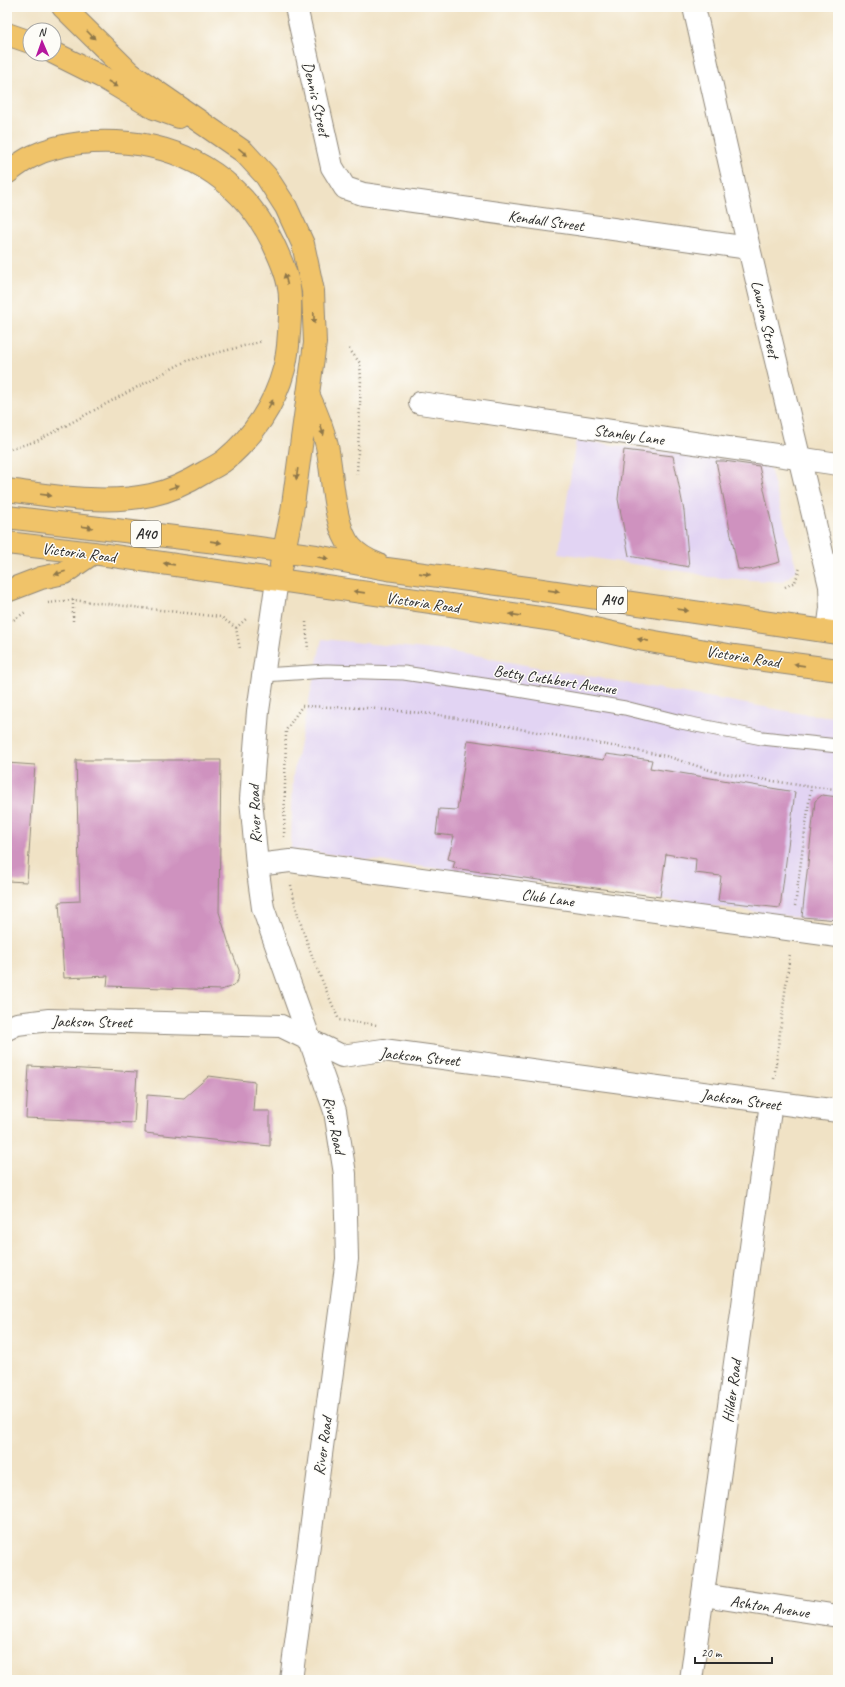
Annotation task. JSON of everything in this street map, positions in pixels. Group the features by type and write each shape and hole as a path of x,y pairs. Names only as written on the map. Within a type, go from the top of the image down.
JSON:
{"highway":[{"path":"63,7 131,74 244,152 266,176 286,207 303,244 313,298 315,343 292,512 277,580"},
{"path":"7,34 22,39"},
{"path":"62,57 102,77 154,108 212,129"},
{"path":"7,173 34,155 71,144 108,141 147,144 183,156 215,173 243,197 265,227 281,260 290,298 290,330 285,369 272,403 252,433 225,460 191,481 152,495 107,500 49,496 7,490"},
{"path":"308,394 319,420 327,445 338,515 344,535 351,547 364,558 387,569"},
{"name":"Victoria Road","path":"7,517 216,542 387,569 535,588 833,632"},
{"name":"Victoria Road","path":"7,543 92,553 554,620 644,640 734,656 838,670"},
{"path":"7,591 41,578 64,573 92,553"}],"street":[{"name":"Dennis Street","path":"296,7 332,167 345,188"},
{"name":"Lawson Street","path":"694,7 749,248 830,586 833,632"},
{"name":"Kendall Street","path":"345,188 362,194 749,248"},
{"name":"Stanley Lane","path":"420,403 838,464"},
{"name":"River Road","path":"277,580 258,711 251,799 257,865 263,908 335,1111 345,1174 347,1259 291,1680"},
{"name":"Club Lane","path":"257,865 285,854 838,936"},
{"name":"Jackson Street","path":"7,1029 17,1024 49,1020 281,1026 342,1056 383,1050 773,1093 838,1111"},
{"name":"Hilder Road","path":"691,1680 773,1093"},
{"name":"Ashton Avenue","path":"702,1595 838,1616"}],"lane":[{"name":"Betty Cuthbert Avenue","path":"263,675 328,671 404,673 617,707 681,722 762,738 838,746"}],"path":[{"path":"7,450 37,440 186,361 264,341"},
{"path":"349,349 360,363 361,380 357,479"},
{"path":"785,587 795,582 802,564"},
{"path":"46,604 73,600 221,617 236,628 240,649"},
{"path":"73,600 73,623"},
{"path":"7,618 12,621 30,609"},
{"path":"236,628 247,619"},
{"path":"306,622 308,650"},
{"path":"339,1020 312,957 294,902 285,854 286,730 302,706 373,708 432,714 666,756 716,772 811,788 838,789"},
{"path":"794,910 811,788"},
{"path":"773,1093 791,950"}],"shaded area":[{"path":"576,440 769,465 797,570 783,582 709,577 694,573 559,553"},
{"path":"322,639 446,651 803,714 838,717 838,923 291,849 293,775"}],"building":[{"path":"624,450 673,456 684,511 689,567 629,556 618,499"},
{"path":"716,461 759,466 780,562 750,570 738,569"},
{"path":"468,740 604,760 606,754 652,760 650,768 795,792 780,908 718,901 721,876 695,873 696,859 666,854 660,897 453,868 455,861 448,859 454,836 436,834 439,809 457,810"},
{"path":"76,760 221,760 219,912 239,970 238,980 233,986 221,990 107,986 108,976 64,978 59,902 80,901"},
{"path":"7,763 35,765 27,882 7,881"},
{"path":"822,795 838,797 838,920 802,917 815,801"},
{"path":"29,1066 137,1072 134,1123 26,1118"},
{"path":"209,1076 255,1082 253,1111 270,1111 270,1146 145,1133 147,1095 184,1098"}]}
